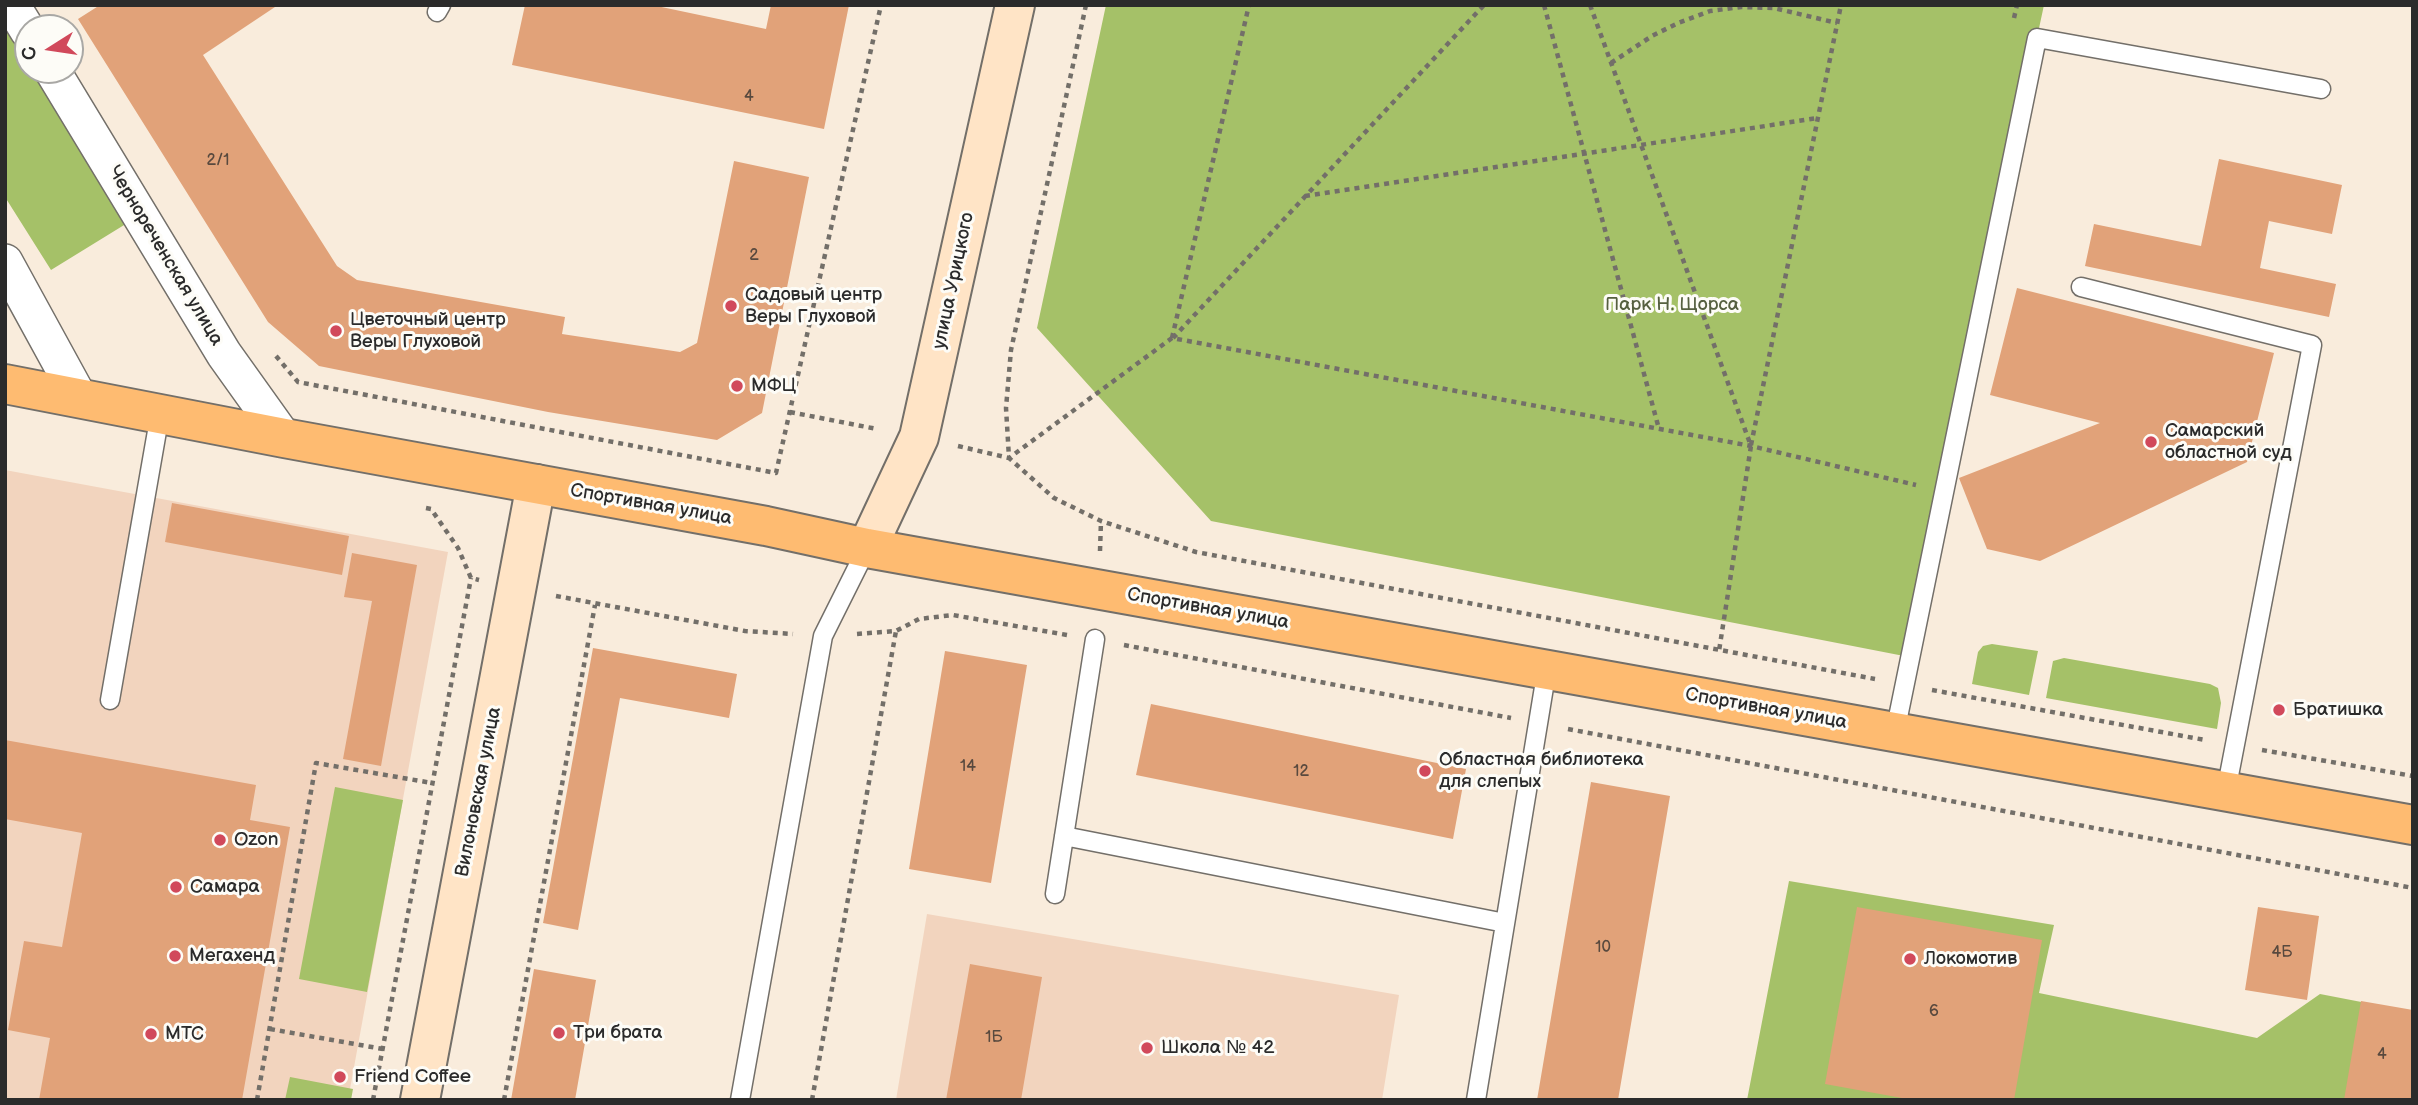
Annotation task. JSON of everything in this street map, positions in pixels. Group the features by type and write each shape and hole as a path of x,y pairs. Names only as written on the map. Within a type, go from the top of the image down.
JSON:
{"main road":[{"name":"улица Урицкого","path":"867,548 919,437 1014,5"},
{"name":"Спортивная улица","path":"5,384 766,526 867,548 2413,825"},
{"name":"Вилоновская улица","path":"421,1100 536,484"}],"street":[{"name":"Чернореченская улица","path":"61,84 225,354 284,438"},
{"path":"5,262 80,399"}],"lane":[{"path":"1895,732 2037,38 2321,89"},
{"path":"2081,287 2312,345 2225,791"},
{"path":"110,700 160,414"},
{"path":"740,1100 823,636 867,548"},
{"path":"1055,894 1095,639"},
{"path":"1476,1100 1547,669"},
{"path":"1064,836 1505,923"}],"path":[{"path":"274,352 298,382 776,473 881,5"},
{"path":"1086,5 1011,350 1006,408 1009,458 1054,498 1101,521 1196,552 1719,651 2413,776"},
{"path":"1172,338 1249,5"},
{"path":"1009,458 1172,338 1484,5"},
{"path":"1544,5 1659,429"},
{"path":"1590,5 1751,446"},
{"path":"1719,651 1751,446 1840,5"},
{"path":"2014,19 2017,5"},
{"path":"1611,64 1652,36 1710,11 1741,7 1774,8 1837,23"},
{"path":"1305,196 1818,118"},
{"path":"1172,338 1751,446 1920,486"},
{"path":"373,1100 471,578 458,548 431,509"},
{"path":"471,578 595,605 745,631 823,636 896,631 919,619 953,615 1095,639 2413,888"},
{"path":"505,1100 595,605"},
{"path":"812,1100 896,631"},
{"path":"257,1100 316,763 432,783"},
{"path":"270,1029 383,1049"}],"shaded area":[{"path":"5,470 448,552 348,1100 5,1100"},
{"name":"Школа № 42","path":"927,914 1399,995 1382,1100 896,1100"}],"green space":[{"name":"Парк Н. Щорса","path":"1106,5 2044,5 1904,656 1211,521 1037,328"},
{"path":"5,24 14,38 14,84 43,84 129,222 51,270 5,197"},
{"path":"1992,644 2038,651 2029,695 1972,684 1978,652 1983,646"},
{"path":"2064,658 2210,684 2218,688 2221,703 2217,729 2046,698 2053,661"},
{"path":"335,787 403,800 367,992 299,979"},
{"name":"Локомотив","path":"1789,881 2054,925 2039,993 2257,1038 2320,994 2413,1012 2413,1100 1747,1100"},
{"path":"290,1077 353,1089 351,1100 285,1100"}],"building":[{"path":"100,5 278,5 203,55 337,266 357,280 565,317 562,334 680,352 697,343 734,161 809,177 762,413 717,440 548,412 319,366 268,322 84,29 84,15"},
{"path":"525,5 652,5 766,29 771,5 849,5 824,129 512,65"},
{"path":"2219,159 2342,185 2332,234 2269,221 2260,268 2336,284 2329,317 2085,266 2094,224 2201,246"},
{"name":"Самарский областной суд","path":"2017,288 2274,353 2247,462 2040,561 1987,549 1959,478 2100,423 1990,395"},
{"path":"172,503 349,536 342,575 165,542"},
{"path":"352,553 417,565 381,766 343,759 372,601 344,597"},
{"path":"593,648 737,674 729,718 620,698 578,930 543,923"},
{"path":"945,651 1027,665 991,883 909,869"},
{"path":"1151,704 1466,769 1453,839 1136,775"},
{"name":"Самара","path":"5,740 256,785 250,820 290,827 242,1100 39,1100 50,1038 8,1030 24,941 62,947 82,833 5,819"},
{"path":"1591,782 1670,796 1618,1100 1537,1100"},
{"name":"Локомотив","path":"1857,907 2042,940 2014,1100 1913,1100 1825,1084"},
{"path":"2258,907 2319,916 2307,1000 2245,990"},
{"path":"970,964 1042,977 1021,1100 946,1100"},
{"path":"534,969 596,980 575,1100 511,1100"},
{"path":"2361,1001 2413,1010 2413,1100 2344,1100"}],"place":[{"name":"Садовый центр Веры Глуховой","path":"731,306"},
{"name":"Цветочный центр Веры Глуховой","path":"336,331"},
{"name":"МФЦ","path":"737,386"},
{"name":"Самарский областной суд","path":"2151,442"},
{"name":"Братишка","path":"2279,710"},
{"name":"Областная библиотека для слепых","path":"1425,771"},
{"name":"Ozon","path":"220,840"},
{"name":"Самара","path":"176,887"},
{"name":"Мегахенд","path":"175,956"},
{"name":"Локомотив","path":"1910,959"},
{"name":"Три брата","path":"559,1033"},
{"name":"МТС","path":"151,1034"},
{"name":"Школа № 42","path":"1147,1048"},
{"name":"Friend Coffee","path":"340,1077"}]}
